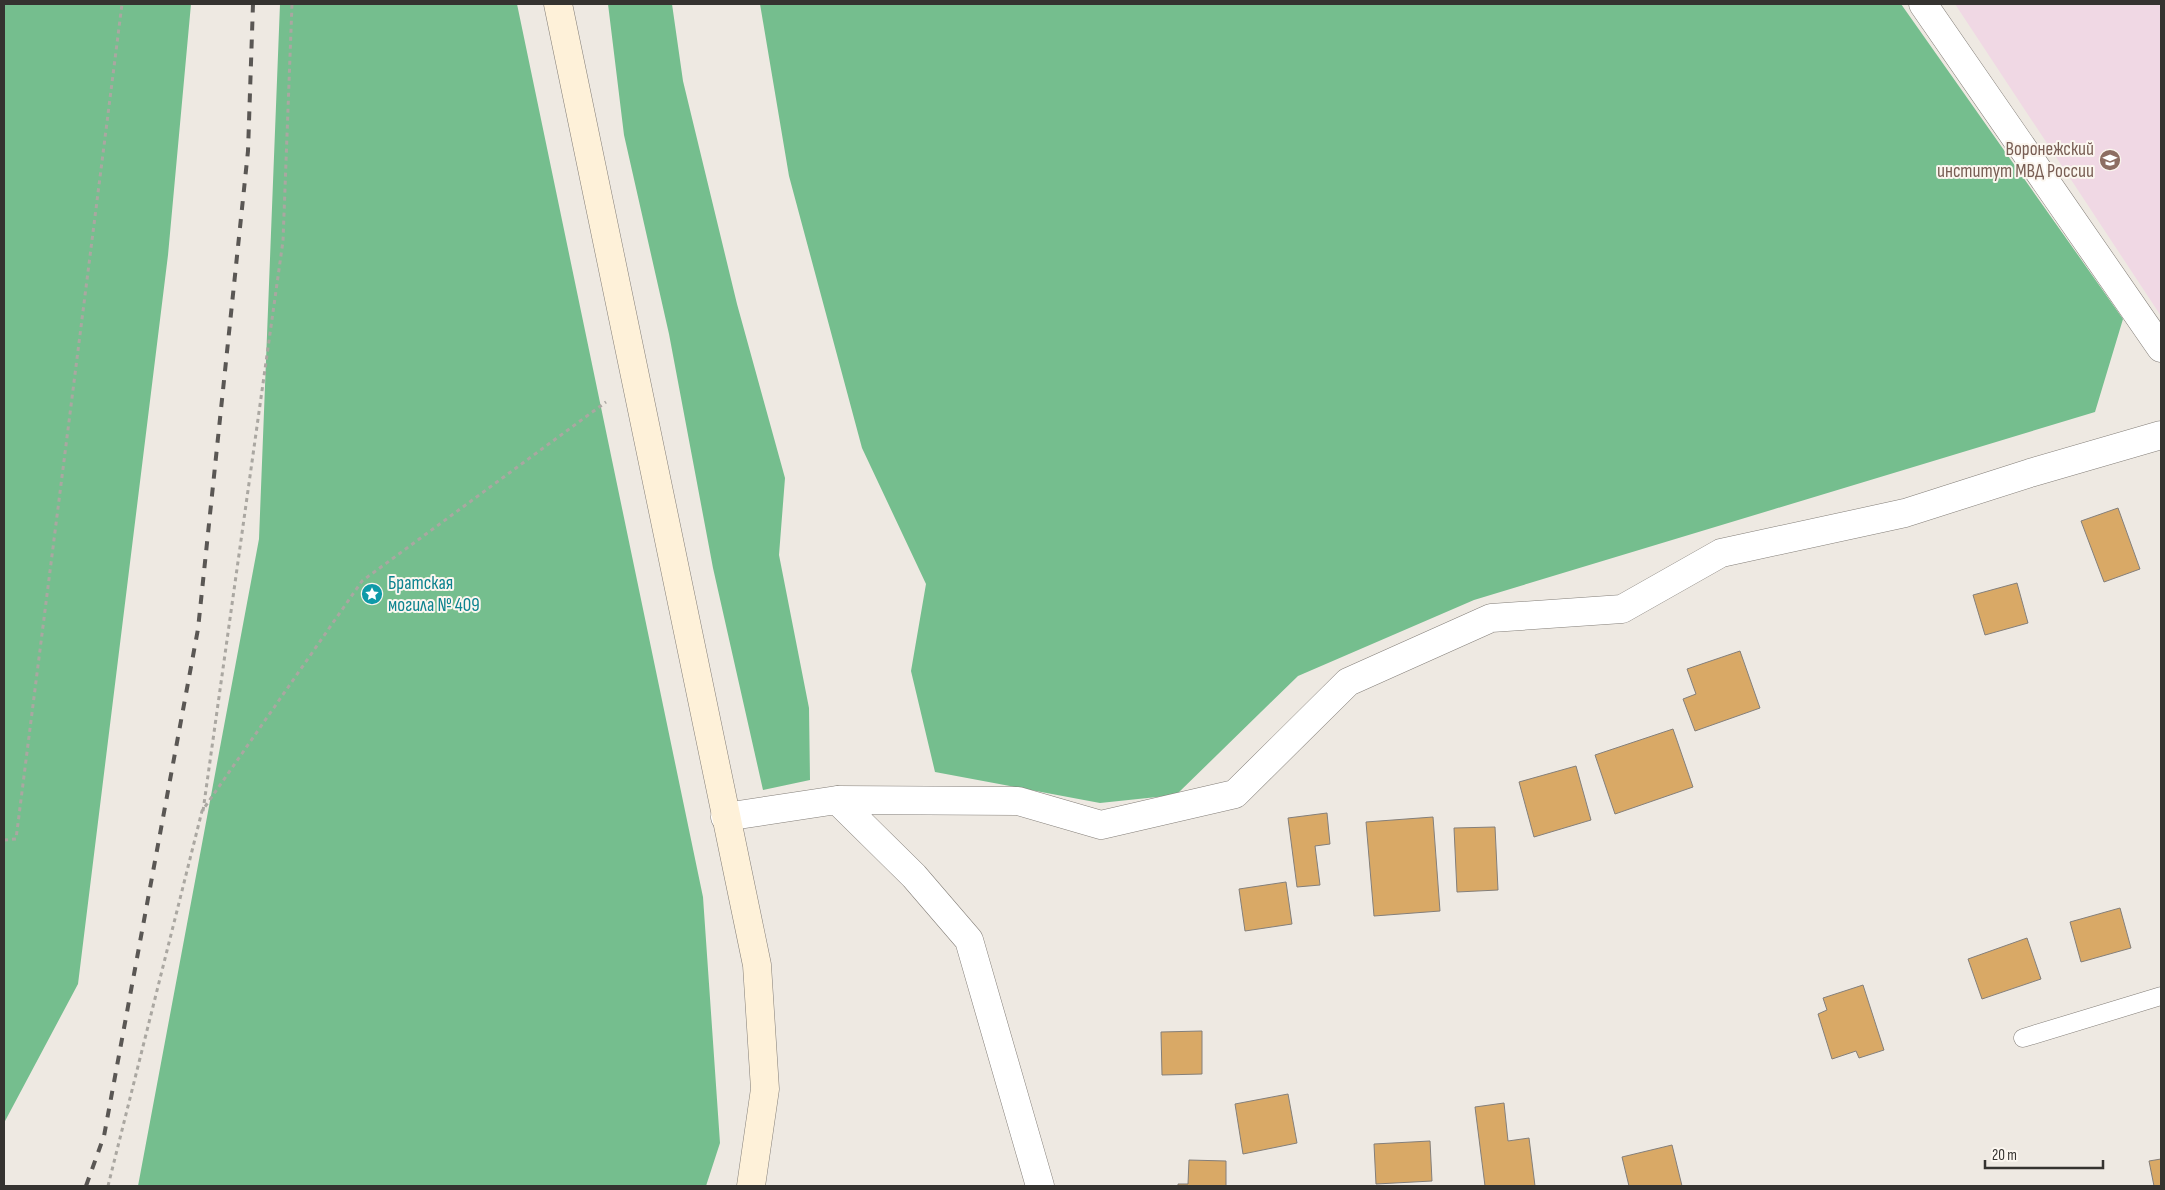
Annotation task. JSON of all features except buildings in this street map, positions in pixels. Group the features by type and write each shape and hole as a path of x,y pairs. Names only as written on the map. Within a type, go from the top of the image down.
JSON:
{"street":[{"path":"558,4 757,975 765,1089 751,1186"},
{"path":"1923,4 2161,348"},
{"path":"725,817 838,800 1018,801 1101,825 1235,794 1348,682 1490,618 1622,609 1721,553 1905,513 2030,472 2161,435"},
{"path":"838,800 914,876 969,940 1040,1186"}],"lane":[{"path":"2023,1038 2161,996"}],"path":[{"path":"4,840 16,839 122,4"},
{"path":"108,1186 202,811 283,241 292,4"},
{"path":"202,811 362,581 635,381"}],"shaded area":[{"name":"Воронежский институт МВД России","path":"1955,4 2161,4 2161,316"}],"green space":[{"path":"4,4 191,4 168,255 78,984 4,1123"},
{"path":"280,4 517,4 703,897 720,1143 706,1186 138,1186 259,539"},
{"path":"608,4 672,4 683,81 737,304 785,478 779,555 809,708 810,780 763,790 713,568 669,334 624,135"},
{"path":"760,4 1901,4 2123,319 2095,412 1474,600 1298,676 1176,795 1100,803 935,772 911,671 926,584 862,448 789,176"}],"railway":[{"path":"86,1186 104,1136 198,629 248,151 253,4"}],"place":[{"name":"Воронежский институт МВД России","path":"2110,160"},
{"name":"Братская могила № 409","path":"372,594"}]}
